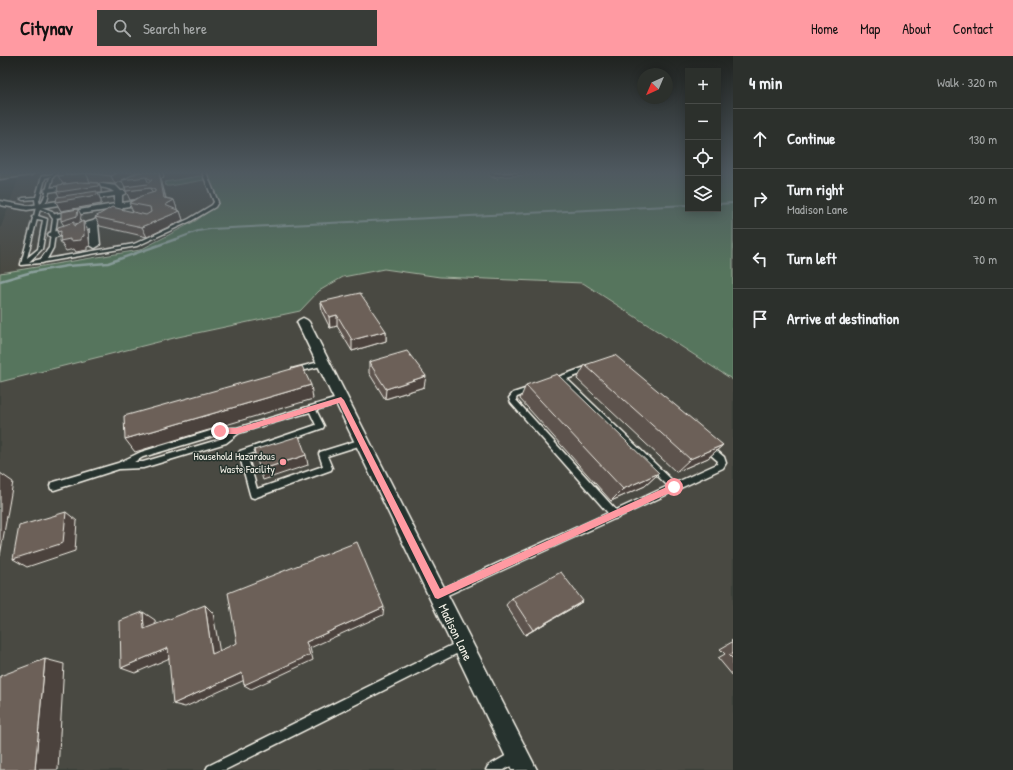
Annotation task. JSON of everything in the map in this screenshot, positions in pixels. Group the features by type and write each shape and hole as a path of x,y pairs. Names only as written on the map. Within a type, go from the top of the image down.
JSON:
{"street":[{"path":"13,205 27,208 46,205"},
{"path":"118,205 118,211"},
{"path":"52,234 94,224 118,211 137,205"},
{"path":"55,216 118,211"},
{"path":"94,224 95,245"},
{"name":"Madison Lane","path":"303,322 521,762"}],"lane":[{"path":"23,264 34,218 38,207 41,205"},
{"path":"23,264 42,262 135,245 190,220 214,205"},
{"path":"38,207 52,212 55,216 51,248 42,262"},
{"path":"23,264 40,249 45,219 34,218"},
{"path":"287,373 323,363"},
{"path":"601,364 515,395 512,398 615,515"},
{"path":"562,378 674,487"},
{"path":"54,486 119,466 141,455 220,431 237,431 341,400"},
{"path":"312,408 320,426 243,453 254,494 328,468 322,454 362,442"},
{"path":"438,595 720,466 722,463 720,459 702,443"},
{"path":"212,770 462,644"},
{"path":"492,770 521,762"}],"shaded area":[{"path":"9,205 216,205 197,219 140,247 0,273 0,230"},
{"path":"384,269 440,277 583,283 733,380 733,770 0,770 0,382 178,337 300,311 319,291 343,277"}],"green space":[{"path":"216,205 685,205 685,212 721,212 721,205 733,205 733,380 583,283 440,277 384,269 343,277 319,291 300,311 178,337 0,382 0,273 140,250 197,220"}],"building":[{"path":"141,205 166,205 180,211 142,227 95,217 112,207 146,215 151,212 150,207"},
{"path":"78,209 77,216 61,221 61,212"},
{"path":"83,221 84,236 81,237 81,240 70,241 70,239 60,241 61,231 57,232 58,227 74,222 74,226"},
{"path":"360,293 386,331 352,340 337,315 329,317 321,302"},
{"path":"407,351 426,376 386,389 369,362"},
{"path":"615,355 723,445 690,459 585,365"},
{"path":"302,366 311,385 125,439 124,416"},
{"path":"557,374 659,473 623,489 526,385"},
{"path":"299,436 306,455 260,470 254,450"},
{"path":"66,512 63,543 13,559 19,526"},
{"path":"357,542 384,607 306,642 310,655 244,685 242,673 173,704 168,648 121,668 120,621 143,612 144,629 205,605 212,654 237,643 228,593"},
{"path":"561,572 583,601 533,630 512,598"},
{"path":"733,653 733,659 729,655"},
{"path":"45,659 35,770 0,770 0,676"}],"waterway":[{"path":"174,240 198,231 210,229 682,205"},
{"path":"0,281 32,272 67,266 108,263 176,239"}],"place":[{"name":"Household Hazardous Waste Facility","path":"283,462"}],"route":[{"path":"220,431 237,431 341,400 438,595 674,487"}]}
